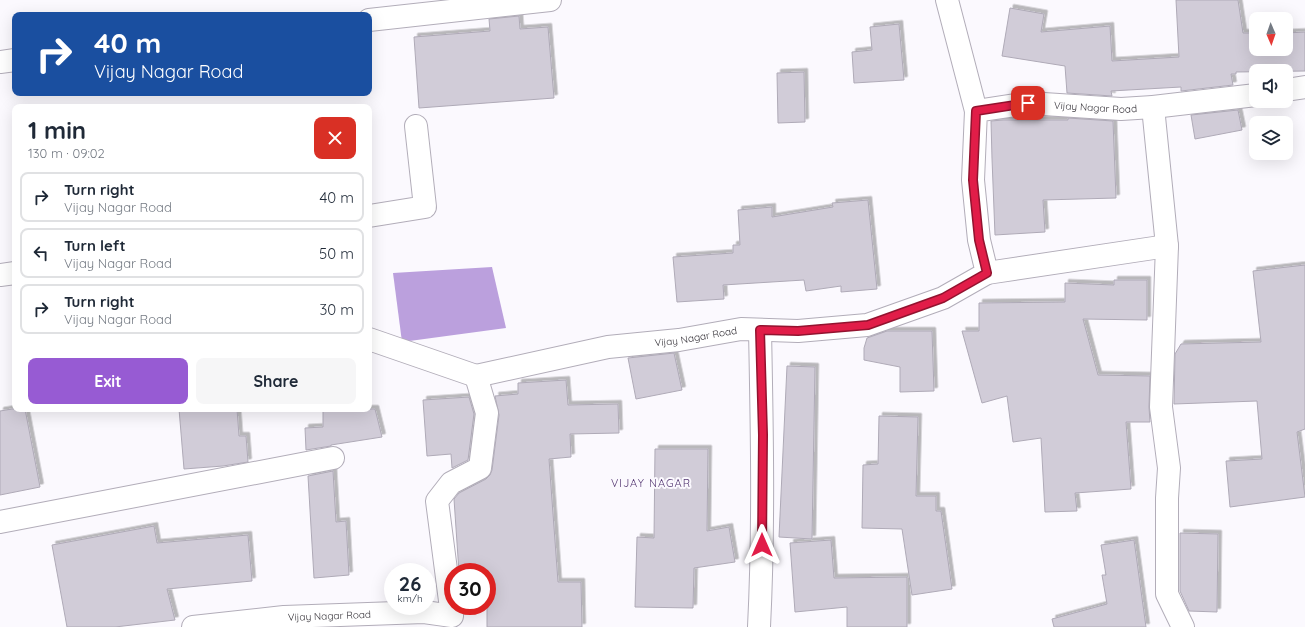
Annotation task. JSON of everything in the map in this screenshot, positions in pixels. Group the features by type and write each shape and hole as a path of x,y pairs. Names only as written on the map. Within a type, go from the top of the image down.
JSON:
{"street":[{"path":"372,20 550,0"},
{"path":"946,0 976,111 973,180 979,240 987,273 1166,246"},
{"path":"0,62 12,60"},
{"path":"1293,89 1305,87"},
{"name":"Vijay Nagar Road","path":"976,111 1028,103 1121,109 1153,107 1249,96"},
{"path":"1153,107 1166,246 1162,407 1169,468 1167,498 1167,594 1183,627"},
{"path":"372,216 425,208 416,126"},
{"name":"Vijay Nagar Road","path":"193,627 284,617 424,612 453,622 438,501 451,483 480,468 487,413 476,376 608,347 679,340 741,329 798,331 868,325 943,298 987,273"},
{"path":"0,276 12,274"},
{"path":"759,627 762,576 763,435 760,330"},
{"path":"372,340 476,376"},
{"path":"0,522 332,458"}],"shaded area":[{"path":"492,267 506,328 402,342 393,273"}],"building":[{"path":"1176,0 1238,0 1243,33 1249,33 1249,56 1293,56 1293,33 1305,32 1305,71 1293,71 1293,64 1249,64 1249,72 1236,72 1236,74 1231,74 1233,85 1181,91 1181,87 1111,91 1112,96 1067,93 1065,66 1002,56 1010,8 1044,14 1041,32 1110,26 1112,61 1179,57"},
{"path":"519,16 520,29 548,27 554,98 419,108 414,37 490,31 489,19"},
{"path":"899,24 904,80 854,83 852,52 872,50 870,27"},
{"path":"804,72 805,122 778,123 777,73"},
{"path":"1238,110 1242,130 1195,139 1191,115"},
{"path":"1068,118 1113,121 1116,198 1043,200 1045,232 995,235 991,121 1068,120"},
{"path":"868,200 877,289 841,292 841,286 806,291 804,280 723,285 724,299 677,302 673,257 733,253 733,245 740,245 738,210 772,207 772,217 833,207 832,203"},
{"path":"1305,265 1305,429 1297,432 1305,497 1230,507 1226,461 1262,459 1257,401 1174,404 1175,354 1181,344 1261,342 1253,271"},
{"path":"1114,280 1147,280 1147,320 1083,319 1098,375 1150,376 1150,422 1126,422 1131,489 1075,493 1077,511 1045,512 1041,438 1013,442 1007,396 982,403 962,331 979,331 979,303 1065,302 1065,283 1114,285"},
{"path":"887,331 932,331 934,391 900,392 900,367 864,360 864,348 867,338"},
{"path":"674,353 682,390 636,399 628,358"},
{"path":"787,366 815,367 812,539 779,537"},
{"path":"566,380 568,405 618,404 619,433 570,434 571,457 549,459 558,582 581,582 582,627 487,627 487,615 496,615 496,563 458,563 454,499 459,493 486,479 490,475 492,470 499,415 495,396 518,394 518,383"},
{"path":"469,397 474,414 468,460 452,468 451,454 427,456 423,400"},
{"path":"12,409 12,412 26,412 40,487 0,495 0,411"},
{"path":"372,409 375,409 382,437 306,450 305,428 323,427 323,412 372,412"},
{"path":"179,412 237,412 239,436 246,436 248,462 223,466 184,469"},
{"path":"879,416 918,417 916,496 936,496 936,511 941,511 952,589 912,595 902,529 862,528 863,465 878,464"},
{"path":"655,449 708,449 707,531 729,527 735,562 694,568 693,608 635,607 637,537 654,538"},
{"path":"333,471 336,522 346,521 349,575 314,578 308,476"},
{"path":"154,526 157,543 248,535 252,581 167,589 175,620 115,627 67,627 52,545"},
{"path":"1180,533 1218,534 1217,612 1189,611 1180,591"},
{"path":"831,540 834,578 907,577 907,627 847,627 847,607 795,612 790,543"},
{"path":"1134,540 1146,627 1054,627 1052,619 1107,604 1102,575 1106,575 1101,545"}],"district":[{"name":"VIJAY NAGAR","path":"651,483"}],"route":[{"path":"762,545 763,435 760,330 798,331 868,325 943,298 987,273 979,240 973,180 976,111 1028,103"}]}
